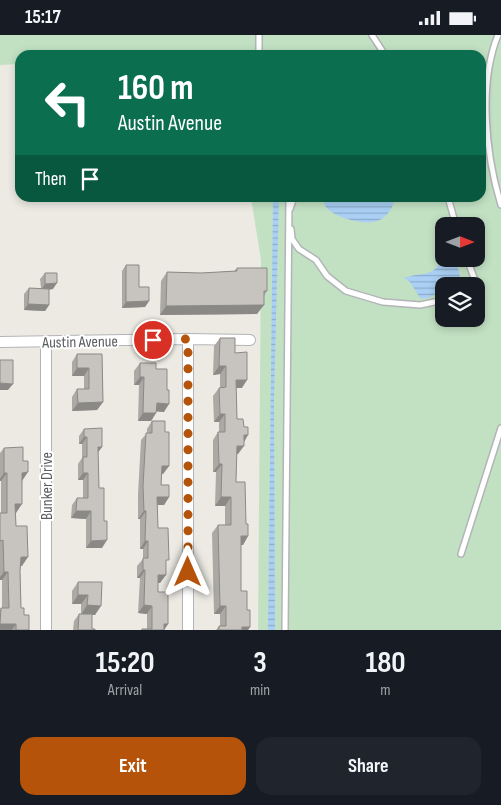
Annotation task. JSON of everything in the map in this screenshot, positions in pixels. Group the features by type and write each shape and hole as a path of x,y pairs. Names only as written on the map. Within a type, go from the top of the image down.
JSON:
{"street":[{"path":"188,339 188,630"},
{"name":"Austin Avenue","path":"0,342 250,340"},
{"name":"Bunker Drive","path":"46,341 46,630"}],"lane":[{"path":"259,35 259,50"},
{"path":"372,35 382,50"},
{"path":"498,35 491,51 486,94 488,135 494,183 501,205"},
{"path":"284,630 288,202"},
{"path":"292,202 288,212 292,239 299,249 316,260 327,276 346,291 383,302 420,305 435,302"},
{"path":"449,202 454,217"},
{"path":"461,554 501,428"}],"green space":[{"path":"0,35 501,35 501,630 258,630 261,260 252,202 486,202 486,50 15,50 15,64 0,65"}],"water":[{"path":"273,202 279,202 274,401 275,630 268,630"},
{"path":"325,202 394,202 389,212 381,220 371,222 356,221 340,216 327,209 324,204"},
{"path":"437,267 457,267 460,277 435,277 435,295 423,299 420,298 410,282 404,278 433,271"}],"building":[{"path":"126,265 139,265 139,287 149,287 149,301 126,302"},
{"path":"237,268 267,268 267,291 264,291 264,305 166,306 167,272 237,271"},
{"path":"45,273 57,273 57,283 45,284"},
{"path":"29,288 49,289 49,305 28,304"},
{"path":"220,338 235,338 235,353 247,352 247,380 236,380 237,419 243,419 244,427 248,427 248,435 244,435 244,446 237,446 236,482 245,482 246,524 248,524 248,536 241,536 241,591 247,591 247,610 250,610 250,627 242,627 242,630 219,630 219,626 226,626 226,606 220,606 218,525 231,525 231,497 221,497 222,464 219,464 218,432 225,432 225,414 220,414 219,388 226,387 226,366 219,366"},
{"path":"77,354 102,354 103,402 78,403 77,389 89,389 89,368 77,368"},
{"path":"0,360 13,360 13,384 0,383"},
{"path":"140,363 156,363 156,369 167,369 169,404 157,403 156,413 143,413 144,377 140,377"},
{"path":"152,421 165,421 165,432 169,432 169,466 162,466 161,485 169,485 169,497 157,497 158,528 168,528 169,560 166,560 166,575 158,575 158,592 168,592 168,624 164,624 164,630 142,630 152,629 152,606 144,605 145,570 143,570 143,558 148,558 148,541 145,541 146,511 144,511 143,486 146,433 152,433"},
{"path":"102,428 102,447 98,447 99,488 104,488 104,521 107,521 107,540 91,541 91,511 76,511 77,498 88,498 88,473 83,473 83,457 87,457 87,437 84,437 84,429"},
{"path":"23,447 23,461 28,461 28,472 22,473 22,504 15,504 16,526 27,526 28,557 21,557 20,571 21,608 24,608 24,615 29,615 29,630 16,630 16,624 0,624 1,608 9,608 8,572 4,572 3,540 0,541 0,513 7,513 7,473 4,473 4,448"},
{"path":"78,582 102,582 101,606 87,605 88,595 78,595"},
{"path":"79,614 92,614 92,629 95,630 78,630"}],"route":[{"path":"153,340 188,339 188,572"}]}
